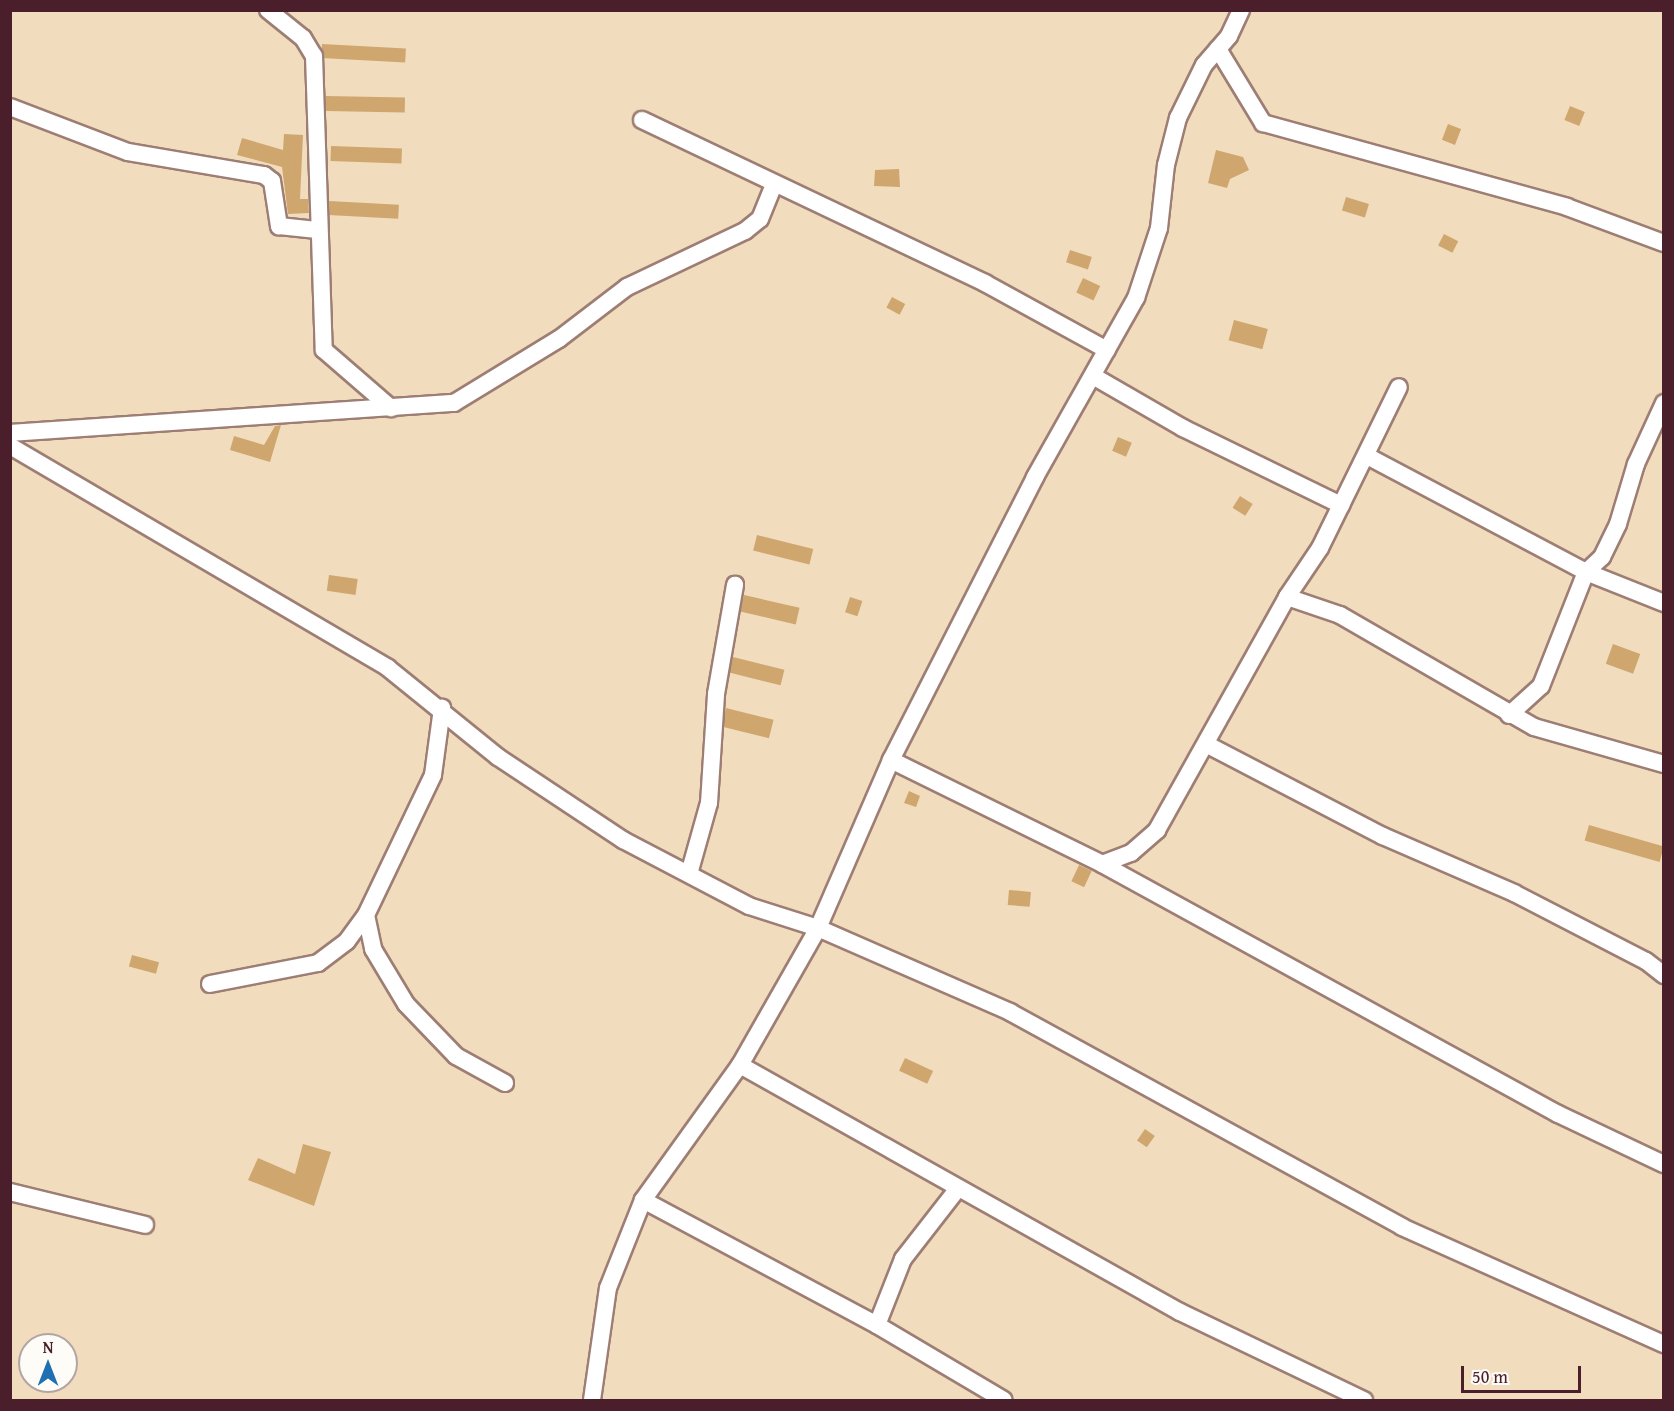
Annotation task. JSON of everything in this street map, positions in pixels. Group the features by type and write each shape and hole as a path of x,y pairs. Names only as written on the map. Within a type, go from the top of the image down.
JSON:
{"street":[{"path":"268,10 303,38 314,56 316,230 324,350 391,408"},
{"path":"592,1401 608,1288 643,1200 740,1065 818,928 891,760 1136,298 1159,228 1166,165 1178,118 1241,10"},
{"path":"1218,49 1263,123 1556,204 1664,243"},
{"path":"10,107 128,152 264,175 273,181 279,226 316,230"},
{"path":"642,120 774,185 985,283 1107,350"},
{"path":"10,433 454,403 559,339 627,287 746,231 760,219 774,185"},
{"path":"1093,376 1183,428 1341,505"},
{"path":"1102,864 1131,853 1157,830 1341,505 1399,387"},
{"path":"1509,715 1541,686 1586,572 1602,557 1662,413"},
{"path":"10,446 232,574 442,708 498,757 623,840 749,906 818,928 1010,1012 1402,1227 1664,1344"},
{"path":"1366,456 1586,572 1664,603"},
{"path":"689,874 709,803 716,694 735,585"},
{"path":"1287,597 1340,615 1509,715 1664,764"},
{"path":"210,984 318,963 333,955 366,915 433,775 442,708"},
{"path":"1206,744 1383,836 1514,893 1647,961 1664,975"},
{"path":"891,760 1102,864 1558,1114 1664,1164"},
{"path":"366,915 373,949 406,1004 456,1056 505,1083"},
{"path":"740,1065 956,1191 1180,1312 1364,1401"},
{"path":"877,1324 903,1259 956,1191"},
{"path":"10,1192 145,1225"},
{"path":"643,1200 877,1324 1004,1401"}],"building":[{"path":"322,44 406,48 405,62 321,58"},
{"path":"326,96 405,97 405,112 326,111"},
{"path":"1570,106 1585,112 1579,126 1564,120"},
{"path":"1448,124 1461,129 1455,145 1442,140"},
{"path":"284,134 303,135 300,199 308,199 309,213 288,214 282,167 237,155 242,138 283,150"},
{"path":"331,146 402,148 401,163 330,161"},
{"path":"1216,150 1243,157 1249,170 1230,179 1227,188 1208,183"},
{"path":"899,169 900,187 874,186 875,170"},
{"path":"1346,197 1369,204 1365,217 1342,210"},
{"path":"329,201 399,205 398,219 328,215"},
{"path":"1444,234 1458,241 1452,253 1438,246"},
{"path":"1070,250 1092,257 1088,269 1066,262"},
{"path":"1083,278 1100,286 1093,301 1076,293"},
{"path":"892,297 905,304 900,315 886,308"},
{"path":"1234,320 1268,329 1262,349 1229,340"},
{"path":"281,425 270,462 230,450 234,436 264,445 275,426"},
{"path":"1118,437 1132,443 1126,457 1112,451"},
{"path":"1240,496 1253,504 1245,516 1233,508"},
{"path":"757,535 813,549 809,565 753,551"},
{"path":"329,575 358,579 355,595 327,591"},
{"path":"744,595 800,608 796,624 740,612"},
{"path":"850,597 862,601 857,616 845,612"},
{"path":"1613,644 1640,654 1633,674 1606,664"},
{"path":"733,657 784,670 781,685 729,673"},
{"path":"726,708 774,720 769,738 721,726"},
{"path":"909,791 920,796 916,807 904,803"},
{"path":"1589,825 1664,846 1660,862 1585,840"},
{"path":"1079,865 1092,871 1084,887 1071,881"},
{"path":"1009,890 1031,892 1030,907 1008,905"},
{"path":"132,955 159,962 156,974 129,967"},
{"path":"905,1058 933,1071 927,1084 899,1071"},
{"path":"1145,1129 1155,1136 1147,1147 1137,1140"},
{"path":"303,1144 331,1152 314,1206 248,1180 258,1158 295,1174"}]}
